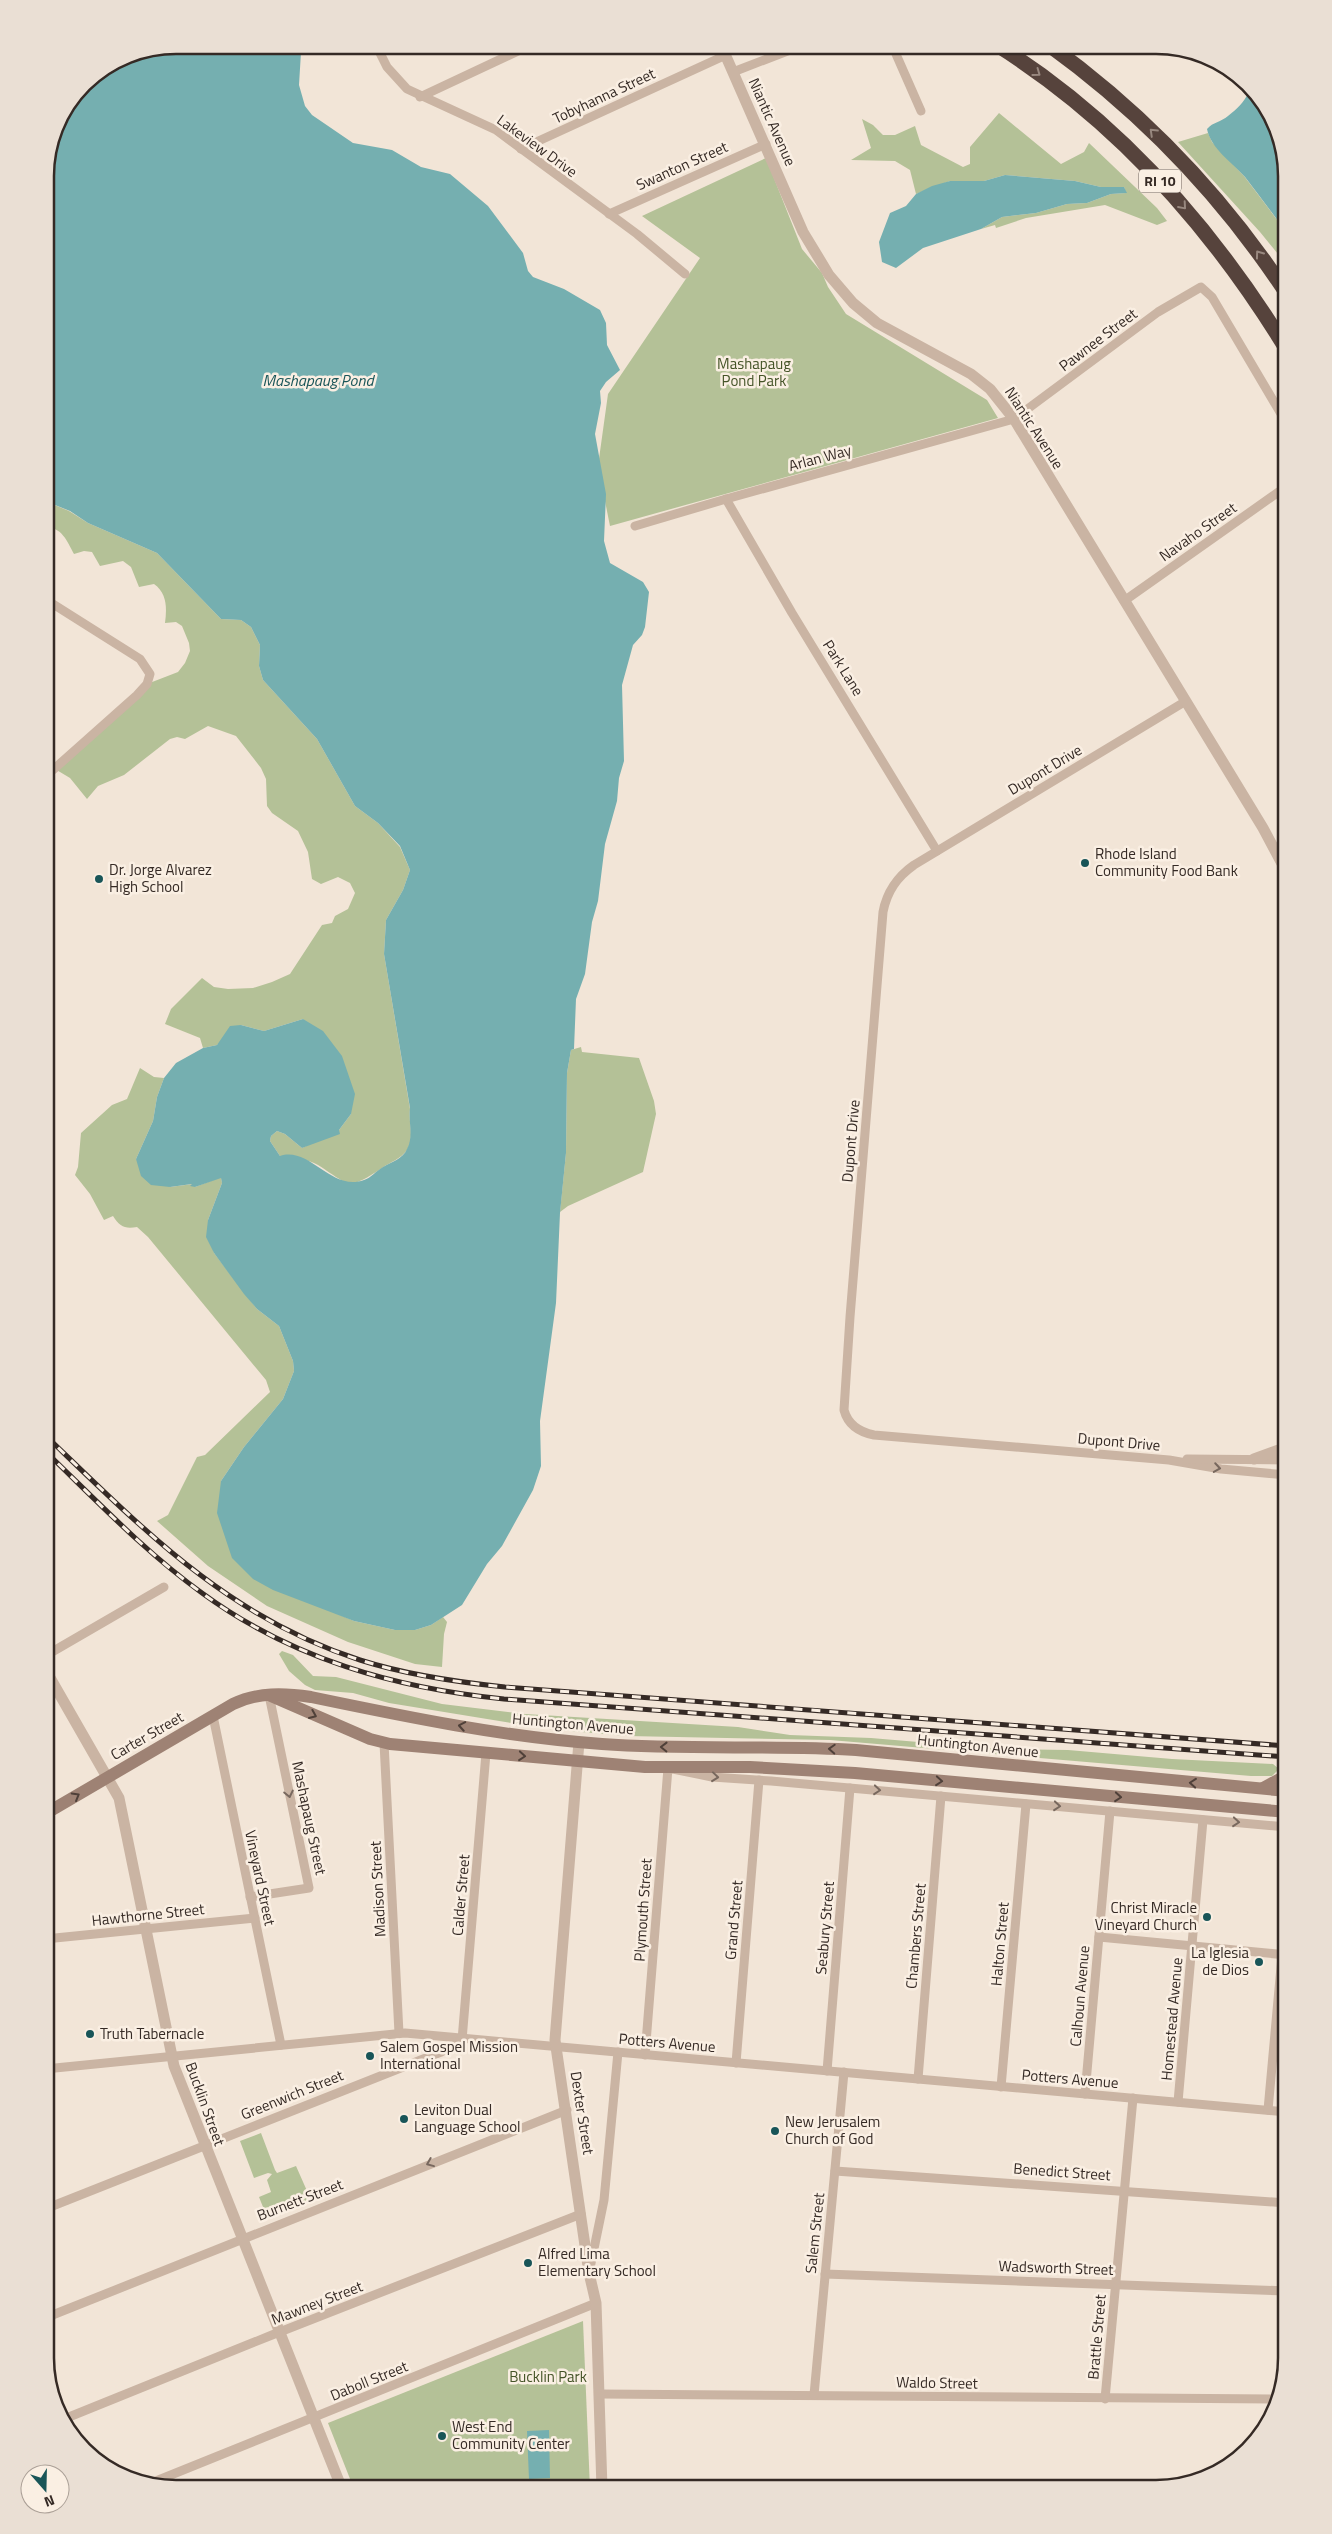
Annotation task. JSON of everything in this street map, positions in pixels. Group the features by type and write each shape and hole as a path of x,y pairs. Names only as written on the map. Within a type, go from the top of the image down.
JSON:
{"highway":[{"name":"RI 10","path":"1010,54 1065,94 1147,167 1218,248 1278,336"},
{"name":"RI 10","path":"1060,54 1120,102 1172,151 1238,226 1278,282"}],"main road":[{"name":"Carter Street","path":"54,1809 243,1700 269,1695"},
{"name":"Huntington Avenue","path":"269,1695 304,1696 493,1732 579,1742 655,1747 803,1747 856,1750 1278,1791"},
{"path":"269,1695 322,1719 384,1743 668,1768 759,1767 855,1773 1278,1811"},
{"path":"1259,1789 1278,1780"}],"street":[{"name":"Lakeview Drive","path":"381,54 396,79 407,89 420,97 496,130 609,214 685,274"},
{"path":"420,97 512,54"},
{"name":"Tobyhanna Street","path":"521,149 716,54"},
{"name":"Niantic Avenue","path":"726,54 803,232 829,275 853,303 877,323 971,374 990,389 1014,419 1278,856"},
{"path":"734,72 780,54"},
{"path":"896,54 921,111"},
{"name":"Swanton Street","path":"609,214 766,144"},
{"name":"Pawnee Street","path":"1014,419 1158,312 1201,287 1212,297 1278,409"},
{"name":"Arlan Way","path":"635,526 1014,419"},
{"name":"Navaho Street","path":"1124,600 1278,492"},
{"name":"Park Lane","path":"726,499 792,613 937,851"},
{"path":"54,606 104,634 144,664 150,674 147,684 54,768"},
{"name":"Dupont Drive","path":"1186,701 914,865 900,877 889,891 883,912 844,1404 846,1415 855,1428 874,1435 1169,1460 1221,1469 1278,1474"},
{"path":"1254,1459 1278,1450"},
{"name":"Dupont Drive","path":"1169,1460 1278,1460"},
{"path":"54,1651 164,1587"},
{"name":"Bucklin Street","path":"54,1684 108,1777 120,1802 174,2066 338,2480"},
{"name":"Mashapaug Street","path":"250,1897 309,1888 269,1695"},
{"name":"Vineyard Street","path":"213,1716 281,2045"},
{"name":"Dexter Street","path":"579,1742 556,2047 567,2110 589,2273 596,2303 602,2480"},
{"name":"Madison Street","path":"384,1743 399,2033"},
{"name":"Calder Street","path":"463,2039 486,1753"},
{"path":"668,1768 712,1777 1278,1826"},
{"name":"Plymouth Street","path":"645,2055 668,1768"},
{"name":"Grand Street","path":"736,2063 759,1780"},
{"name":"Seabury Street","path":"827,2071 850,1788"},
{"name":"Chambers Street","path":"918,2079 941,1796"},
{"name":"Halton Street","path":"1001,2086 1026,1804"},
{"name":"Calhoun Avenue","path":"1085,2094 1110,1811"},
{"name":"Homestead Avenue","path":"1178,2102 1203,1820"},
{"name":"Hawthorne Street","path":"54,1939 255,1918"},
{"path":"1099,1937 1278,1953"},
{"path":"1268,2110 1278,2018"},
{"name":"Potters Avenue","path":"54,2068 399,2033 1278,2111"},
{"name":"Greenwich Street","path":"54,2205 440,2052 463,2039"},
{"path":"589,2273 604,2200 618,2052"},
{"name":"Salem Street","path":"814,2395 844,2072"},
{"name":"Brattle Street","path":"1106,2399 1132,2098"},
{"name":"Burnett Street","path":"54,2314 567,2110"},
{"name":"Benedict Street","path":"835,2170 1278,2202"},
{"name":"Mawney Street","path":"69,2417 279,2332 581,2214"},
{"name":"Wadsworth Street","path":"824,2274 1278,2291"},
{"name":"Daboll Street","path":"161,2479 596,2303"},
{"name":"Waldo Street","path":"600,2394 1271,2399"}],"green space":[{"path":"999,113 1061,164 1084,152 1089,143 1157,208 1167,221 1157,225 1105,205 1026,218 996,228 995,225 981,229 1002,217 1036,213 1067,204 1087,203 1111,194 1126,193 1124,187 1101,187 1075,181 1005,175 984,181 950,181 916,194 910,170 895,161 851,160 871,148 862,119 873,125 883,135 895,135 915,126 921,145 963,167 970,164 970,147"},
{"path":"1208,133 1212,142 1244,176 1278,221 1278,254 1260,232 1178,142"},
{"name":"Mashapaug Pond Park","path":"766,158 802,249 822,273 828,287 846,314 987,400 998,418 610,526 598,466 608,394 700,258 642,216"},
{"path":"54,505 69,511 88,523 157,553 221,619 241,620 251,627 260,645 259,666 263,680 317,739 355,806 378,823 400,847 410,870 403,890 386,920 384,954 410,1109 411,1140 402,1156 362,1180 349,1183 337,1178 314,1163 280,1156 270,1141 271,1136 277,1131 285,1134 302,1148 339,1130 351,1114 303,1019 264,1031 241,1025 217,1045 203,1048 200,1038 165,1024 171,1009 202,978 214,987 228,989 253,988 290,974 322,925 332,923 335,916 348,909 355,893 350,883 338,877 321,884 312,879 308,852 298,831 272,813 267,806 266,779 261,768 236,736 208,726 185,739 177,737 170,739 124,775 98,786 87,799 70,778 55,769 147,684 178,672 185,663 190,651 182,626 176,622 165,623 164,596 154,584 139,587 131,567 123,561 100,566 92,552 84,551 74,554 66,540 54,529"},
{"path":"581,1047 582,1052 639,1058 654,1101 656,1114 643,1172 568,1206 560,1212 566,1153 567,1073 571,1050"},
{"path":"140,1068 154,1077 164,1078 157,1097 153,1121 136,1159 170,1187 193,1184 195,1187 221,1177 222,1183 208,1220 214,1253 257,1309 279,1326 293,1361 294,1371 283,1399 244,1447 221,1481 324,1608 354,1621 395,1630 415,1630 431,1625 443,1617 447,1622 444,1634 442,1667 415,1664 348,1642 267,1606 208,1566 157,1521 168,1515 197,1457 205,1455 270,1392 266,1380 148,1237 137,1227 129,1228 121,1225 113,1216 104,1220 90,1194 75,1175 78,1167 81,1133 112,1105 127,1099"},
{"path":"282,1651 293,1655 313,1676 336,1677 442,1704 525,1714 738,1727 790,1735 871,1738 1001,1749 1068,1750 1172,1759 1273,1764 1278,1770 1272,1776 1251,1776 830,1740 627,1736 548,1729 389,1703 353,1693 315,1690 305,1685 289,1671 279,1654"},
{"path":"261,2133 277,2173 296,2166 311,2200 267,2217 259,2197 271,2192 267,2180 272,2174 268,2173 254,2178 240,2141"},
{"name":"Bucklin Park","path":"583,2321 590,2480 350,2480 328,2423"}],"water":[{"name":"Mashapaug Pond","path":"176,54 301,54 299,85 305,106 312,115 353,143 392,150 421,167 450,174 488,206 523,253 528,271 533,277 564,289 600,310 606,323 607,345 620,370 606,382 600,391 601,403 595,434 606,494 604,541 610,563 643,582 649,592 645,627 642,635 633,645 622,685 624,761 619,778 617,801 605,844 598,901 592,922 585,974 576,999 574,1049 571,1050 567,1073 566,1153 560,1213 556,1303 540,1421 541,1466 533,1490 502,1546 487,1564 462,1605 431,1625 415,1630 395,1630 354,1621 273,1590 253,1579 232,1558 217,1513 221,1481 244,1447 283,1399 294,1371 293,1361 279,1326 257,1309 244,1294 214,1253 206,1237 208,1220 222,1183 221,1178 195,1187 190,1186 192,1184 170,1187 151,1185 141,1176 136,1159 153,1121 157,1097 164,1078 176,1063 203,1048 217,1045 230,1026 241,1025 264,1031 303,1019 323,1031 342,1056 355,1094 351,1114 339,1130 340,1134 302,1148 285,1134 277,1131 271,1136 270,1141 280,1156 291,1155 301,1157 341,1180 352,1182 369,1178 403,1155 409,1144 410,1108 384,954 386,920 403,890 410,870 400,846 378,823 355,806 317,739 263,680 259,666 260,645 251,627 241,620 221,619 157,553 88,523 70,511 54,505 55,160 63,129 74,108 95,84 108,74 137,60 152,56"},
{"path":"1247,95 1253,102 1269,129 1274,145 1278,168 1278,221 1245,177 1217,149 1209,136 1207,129 1225,118 1243,102"},
{"path":"1005,175 1075,181 1101,187 1124,187 1127,193 1111,194 1087,203 1067,204 1036,213 1002,217 981,229 923,248 896,268 882,262 879,242 890,213 906,206 916,194 932,186 950,181 984,181"},
{"path":"549,2430 550,2478 529,2479 527,2431"}],"railway":[{"path":"54,1444 153,1536 189,1567 228,1595 268,1620 312,1642 360,1660 396,1670 450,1680 505,1687 1278,1745"},
{"path":"54,1460 121,1525 161,1560 202,1593 236,1616 308,1653 384,1678 423,1687 504,1699 1278,1756"}],"place":[{"name":"Rhode Island Community Food Bank","path":"1085,863"},
{"name":"Dr. Jorge Alvarez High School","path":"99,879"},
{"name":"Christ Miracle Vineyard Church","path":"1207,1917"},
{"name":"La Iglesia de Dios","path":"1259,1962"},
{"name":"Truth Tabernacle","path":"90,2034"},
{"name":"Salem Gospel Mission International","path":"370,2056"},
{"name":"Leviton Dual Language School","path":"404,2119"},
{"name":"New Jerusalem Church of God","path":"775,2131"},
{"name":"Alfred Lima Elementary School","path":"528,2263"},
{"name":"West End Community Center","path":"442,2436"}]}
